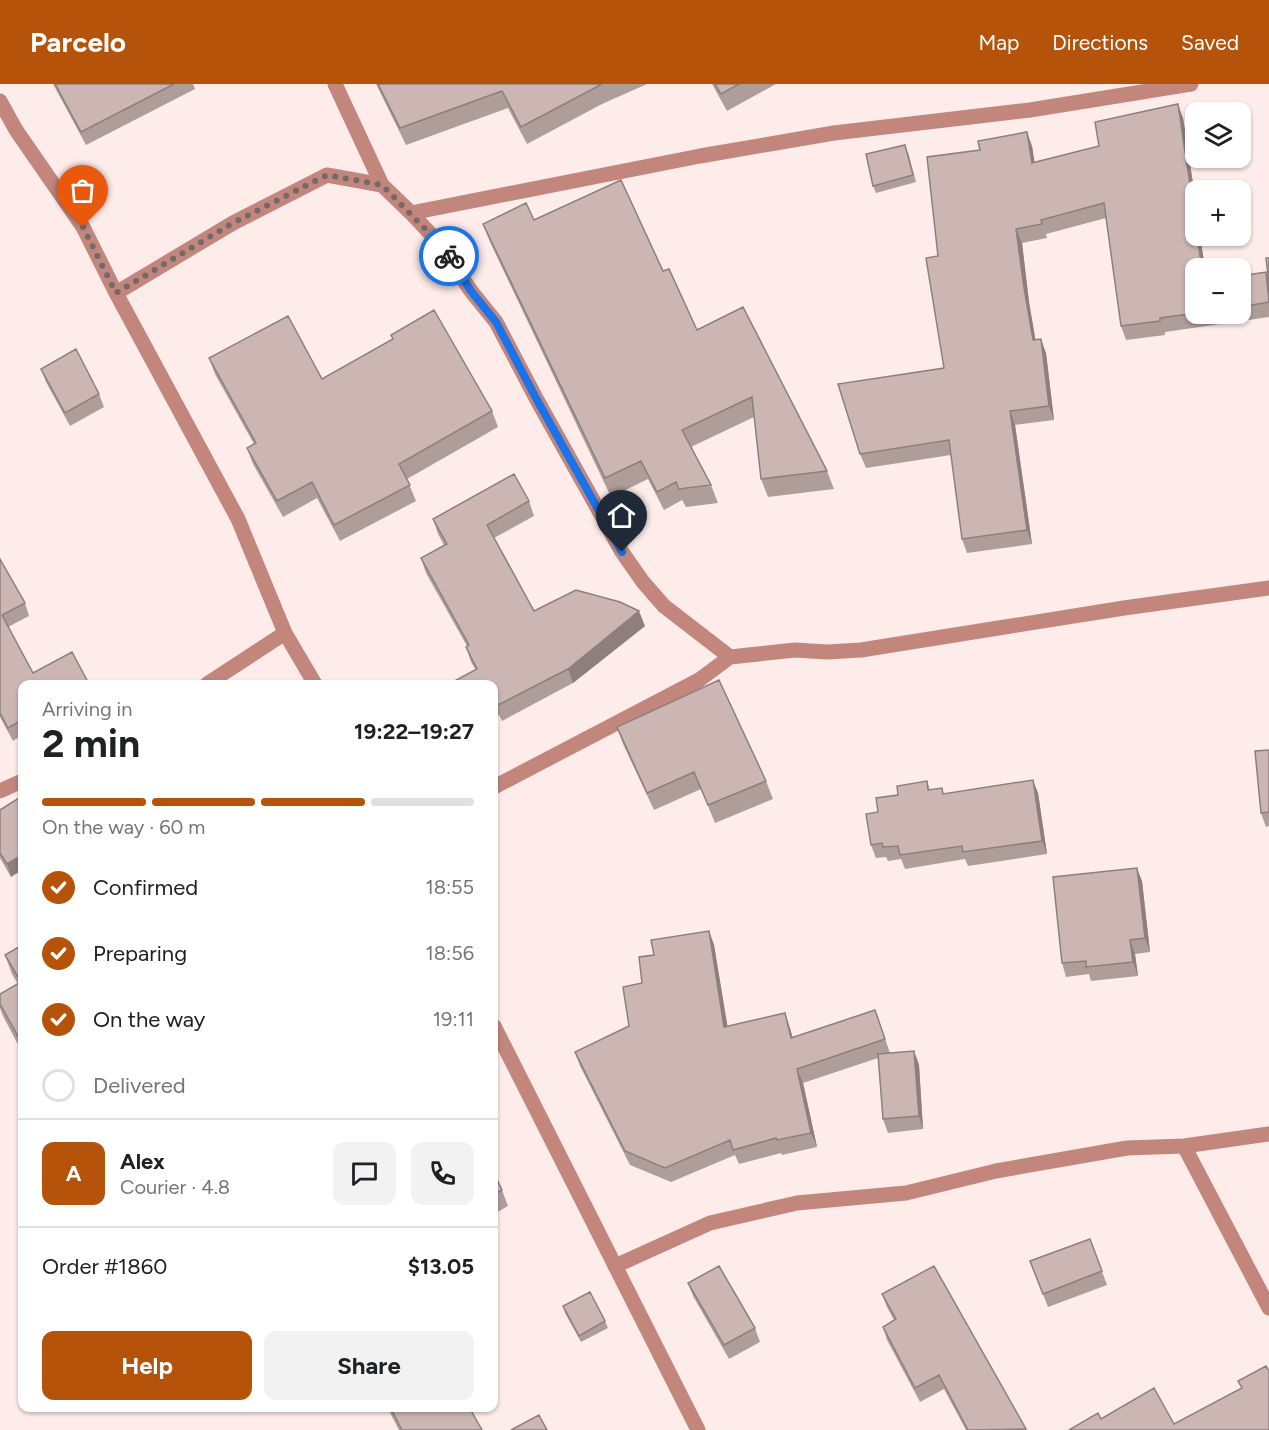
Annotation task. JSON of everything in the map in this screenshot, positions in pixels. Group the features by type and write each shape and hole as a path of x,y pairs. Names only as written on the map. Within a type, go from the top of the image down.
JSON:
{"street":[{"path":"335,84 382,185 439,243 471,291 496,322 617,544 643,582 664,606 692,630 730,657"},
{"path":"411,213 700,156 834,133 1030,110 1191,84"},
{"path":"0,101 16,130 83,227 238,519 285,633 313,680"},
{"path":"116,293 233,223 327,175 382,185"},
{"path":"498,785 699,680 730,657 795,650 827,652 861,650 1124,608 1269,588"},
{"path":"213,680 285,633"},
{"path":"0,792 18,783"},
{"path":"498,1034 698,1430"},
{"path":"615,1266 710,1223 797,1203 906,1193 996,1171 1127,1148 1184,1146 1269,1134"},
{"path":"1184,1146 1269,1308"}],"building":[{"path":"55,84 174,84 81,132"},
{"path":"378,84 602,84 521,127 502,91 400,128"},
{"path":"715,84 739,84 721,94"},
{"path":"1178,104 1185,151 1185,168 1188,168 1189,180 1185,180 1185,246 1199,246 1200,258 1185,258 1185,315 1160,318 1160,321 1121,326 1104,203 1041,220 1042,224 1016,229 1033,340 1041,339 1049,406 1010,411 1027,530 962,539 949,440 860,454 838,384 944,368 926,258 938,256 927,157 980,150 978,141 1027,132 1032,163 1099,146 1095,122"},
{"path":"905,145 913,175 873,186 866,154"},
{"path":"621,180 663,271 669,269 697,330 743,307 827,471 761,479 752,397 682,430 711,485 679,489 676,482 657,492 641,461 605,478 483,224 526,203 534,220"},
{"path":"1266,258 1269,258 1269,283"},
{"path":"1266,272 1269,302 1251,305 1251,274"},
{"path":"434,310 492,411 399,464 410,485 334,525 312,482 277,501 247,448 256,443 209,358 288,316 322,379 393,339 391,335"},
{"path":"76,349 99,394 65,413 41,369"},
{"path":"514,474 529,501 487,525 534,611 576,590 620,602 639,611 568,669 498,705 498,680 456,680 477,669 466,647 469,645 421,558 447,544 433,519"},
{"path":"0,559 25,603 2,615 33,673 72,652 87,680 18,680 18,722 8,728 0,713"},
{"path":"719,680 766,781 708,805 694,772 647,793 617,727"},
{"path":"1269,750 1269,812 1261,813 1255,751"},
{"path":"1033,780 1042,841 963,852 962,846 900,855 898,846 883,847 882,843 871,845 866,814 878,812 876,798 898,795 897,786 927,781 928,790 942,788 943,794"},
{"path":"18,799 18,857 7,864 0,853 0,810"},
{"path":"1137,868 1145,938 1130,940 1133,962 1086,967 1086,961 1062,963 1053,877"},
{"path":"709,931 724,1027 785,1013 791,1038 875,1010 885,1039 797,1069 811,1133 777,1140 776,1138 733,1150 730,1140 665,1168 625,1151 575,1052 629,1026 623,987 642,983 639,957 654,955 651,940"},
{"path":"18,947 18,977 5,955"},
{"path":"18,984 18,1036 0,1004 0,994"},
{"path":"914,1051 919,1116 883,1119 878,1054"},
{"path":"1090,1239 1102,1271 1043,1294 1030,1261"},
{"path":"719,1266 755,1328 724,1345 688,1283"},
{"path":"934,1266 1026,1429 968,1430 939,1375 915,1388 883,1327 896,1319 882,1294"},
{"path":"590,1292 605,1321 579,1336 563,1306"},
{"path":"1266,1366 1269,1371 1269,1430 1069,1430 1098,1413 1101,1419 1154,1388 1174,1424 1242,1388 1238,1381"},
{"path":"393,1412 472,1412 482,1430 402,1430"},
{"path":"539,1415 547,1430 511,1430"}],"way so far":[{"path":"83,227 116,293 233,223 327,175 382,185 411,213 449,256"}],"route":[{"path":"449,256 471,291 496,322 622,552"}]}
